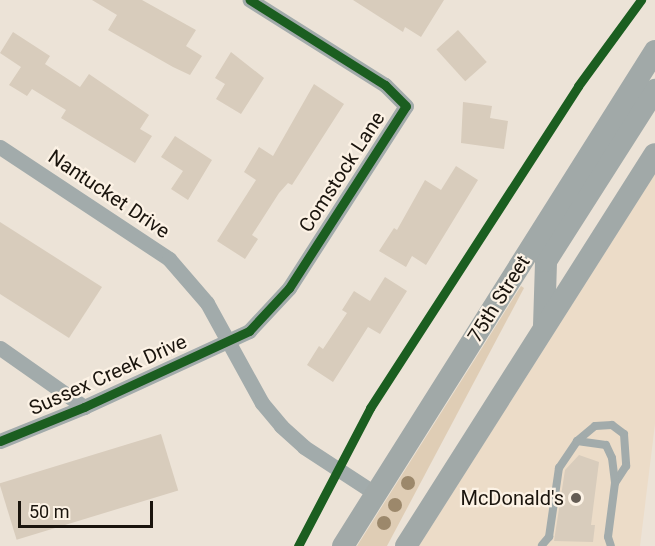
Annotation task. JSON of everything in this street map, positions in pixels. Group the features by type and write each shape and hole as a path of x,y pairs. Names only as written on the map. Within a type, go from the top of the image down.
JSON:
{"main road":[{"name":"75th Street","path":"343,546 655,51"},
{"path":"544,328 546,261 655,90"},
{"path":"406,546 655,154"}],"street":[{"name":"Comstock Lane","path":"231,342 253,327 289,288 406,106 385,85 250,0"},
{"name":"Nantucket Drive","path":"0,147 169,259 207,303 231,342 262,403 281,426 304,447 376,494"},
{"name":"Sussex Creek Drive","path":"0,441 84,408 231,342"},
{"path":"0,348 84,408"}],"lane":[{"path":"542,545 549,537 559,468 577,441 595,426 612,425 624,435 626,466 615,483"},
{"path":"577,441 606,445 615,483 608,537 611,546"}],"shaded area":[{"path":"655,174 655,424 640,546 419,546"},
{"path":"521,286 524,288 387,546 357,546"}],"building":[{"path":"92,0 142,0 196,30 186,46 202,56 190,75 173,67 108,30 117,15"},
{"path":"353,0 444,0 421,37 405,27 403,32"},
{"path":"458,30 487,62 465,81 436,49"},
{"path":"13,32 50,56 45,64 80,87 89,74 149,115 140,129 152,136 135,163 61,118 66,110 32,89 27,96 9,85 21,67 0,53"},
{"path":"231,52 264,78 241,114 216,99 225,84 215,78"},
{"path":"314,84 344,104 292,185 288,183 279,193 252,235 258,239 245,259 217,241 256,180 244,172 259,147 273,156"},
{"path":"463,102 492,106 490,118 508,121 504,149 461,143"},
{"path":"175,136 212,160 188,200 171,189 183,171 161,157"},
{"path":"456,166 478,180 426,265 412,256 406,267 379,251 394,228 397,230 425,180 441,190"},
{"path":"0,222 102,287 69,338 0,294"},
{"path":"385,277 407,291 380,334 368,327 333,382 307,365 319,346 323,349 347,313 342,310 354,291 370,301"},
{"path":"161,434 178,490 17,540 0,483"},
{"name":"McDonald's","path":"579,455 599,462 591,525 595,525 593,542 554,541 565,470"}],"cycle path":[{"path":"0,441 84,407 249,331 289,288 406,106 385,85 250,0"},
{"path":"298,546 370,408 578,86 641,0"}],"place":[{"name":"McDonald's","path":"576,498"}]}
